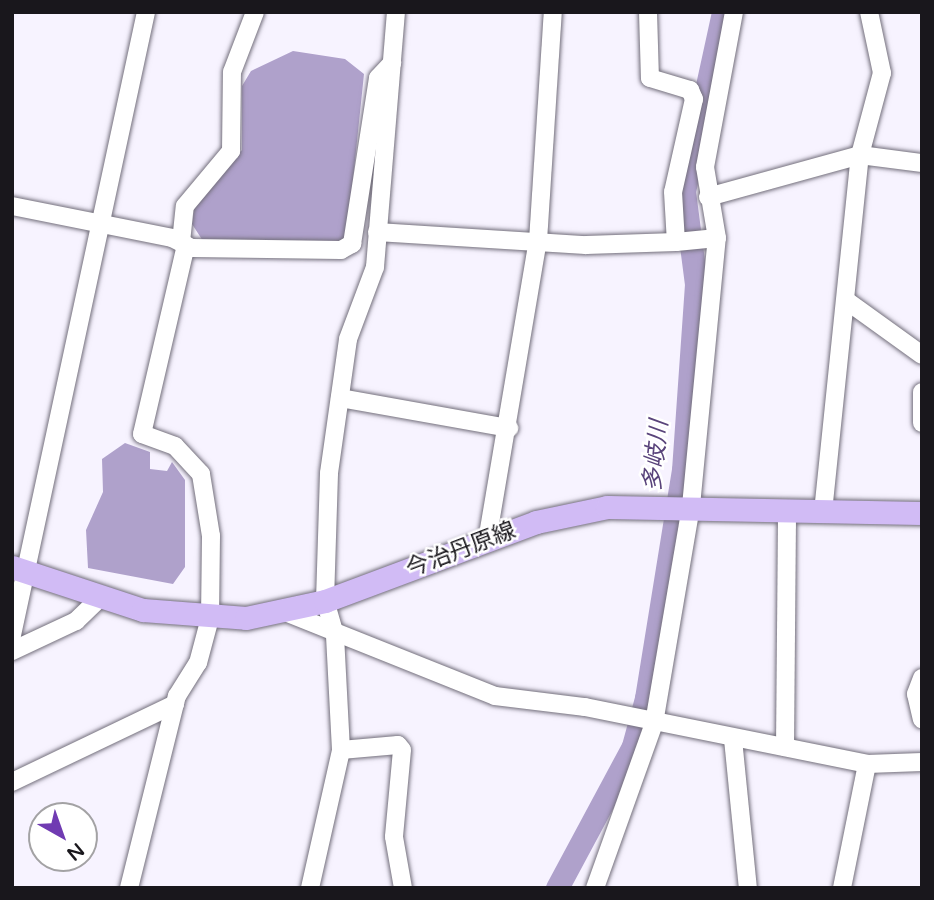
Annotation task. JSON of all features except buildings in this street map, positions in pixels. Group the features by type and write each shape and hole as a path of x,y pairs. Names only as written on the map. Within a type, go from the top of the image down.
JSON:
{"main road":[{"name":"今治丹原線","path":"19,569 143,610 210,618 285,612 325,601 486,541 607,507 691,506 922,513"}],"street":[{"path":"12,635 19,569 103,227 146,12"},
{"path":"129,888 175,704 198,663 210,618 211,537 201,474 175,446 142,434 183,243 185,206 231,150 232,72 255,12"},
{"path":"310,888 341,750 335,635 325,601 329,473 348,339 374,267 396,12"},
{"path":"486,541 509,428 538,241 553,12"},
{"path":"648,12 650,79 691,90 694,99 673,192 676,242"},
{"path":"595,888 654,723 691,506 717,239 705,167 734,12"},
{"path":"823,512 847,301 860,155 882,73 869,12"},
{"path":"12,206 183,243 341,250 352,244 378,78 392,63"},
{"path":"708,197 860,155 922,163"},
{"path":"377,232 538,241 676,242 717,239"},
{"path":"847,301 922,355"},
{"path":"922,392 922,423"},
{"path":"340,398 509,428"},
{"path":"785,747 787,511"},
{"path":"12,651 76,621 102,596"},
{"path":"285,612 335,635 495,696 867,764 922,762"},
{"path":"922,678 916,694 922,719"},
{"path":"12,782 175,704"},
{"path":"733,739 748,888"},
{"path":"341,750 398,745 402,750 394,837 403,888"},
{"path":"842,888 867,764"}],"shaded area":[{"path":"293,51 345,59 364,74 347,237 340,243 203,241 192,224 195,204 242,150 242,86 251,71"},
{"path":"125,443 150,452 150,469 167,471 172,462 185,480 185,567 173,584 88,568 86,530 103,492 102,459"}],"waterway":[{"name":"多岐川","path":"557,888 633,746 646,698 683,470 696,284 684,191 723,12"}]}
